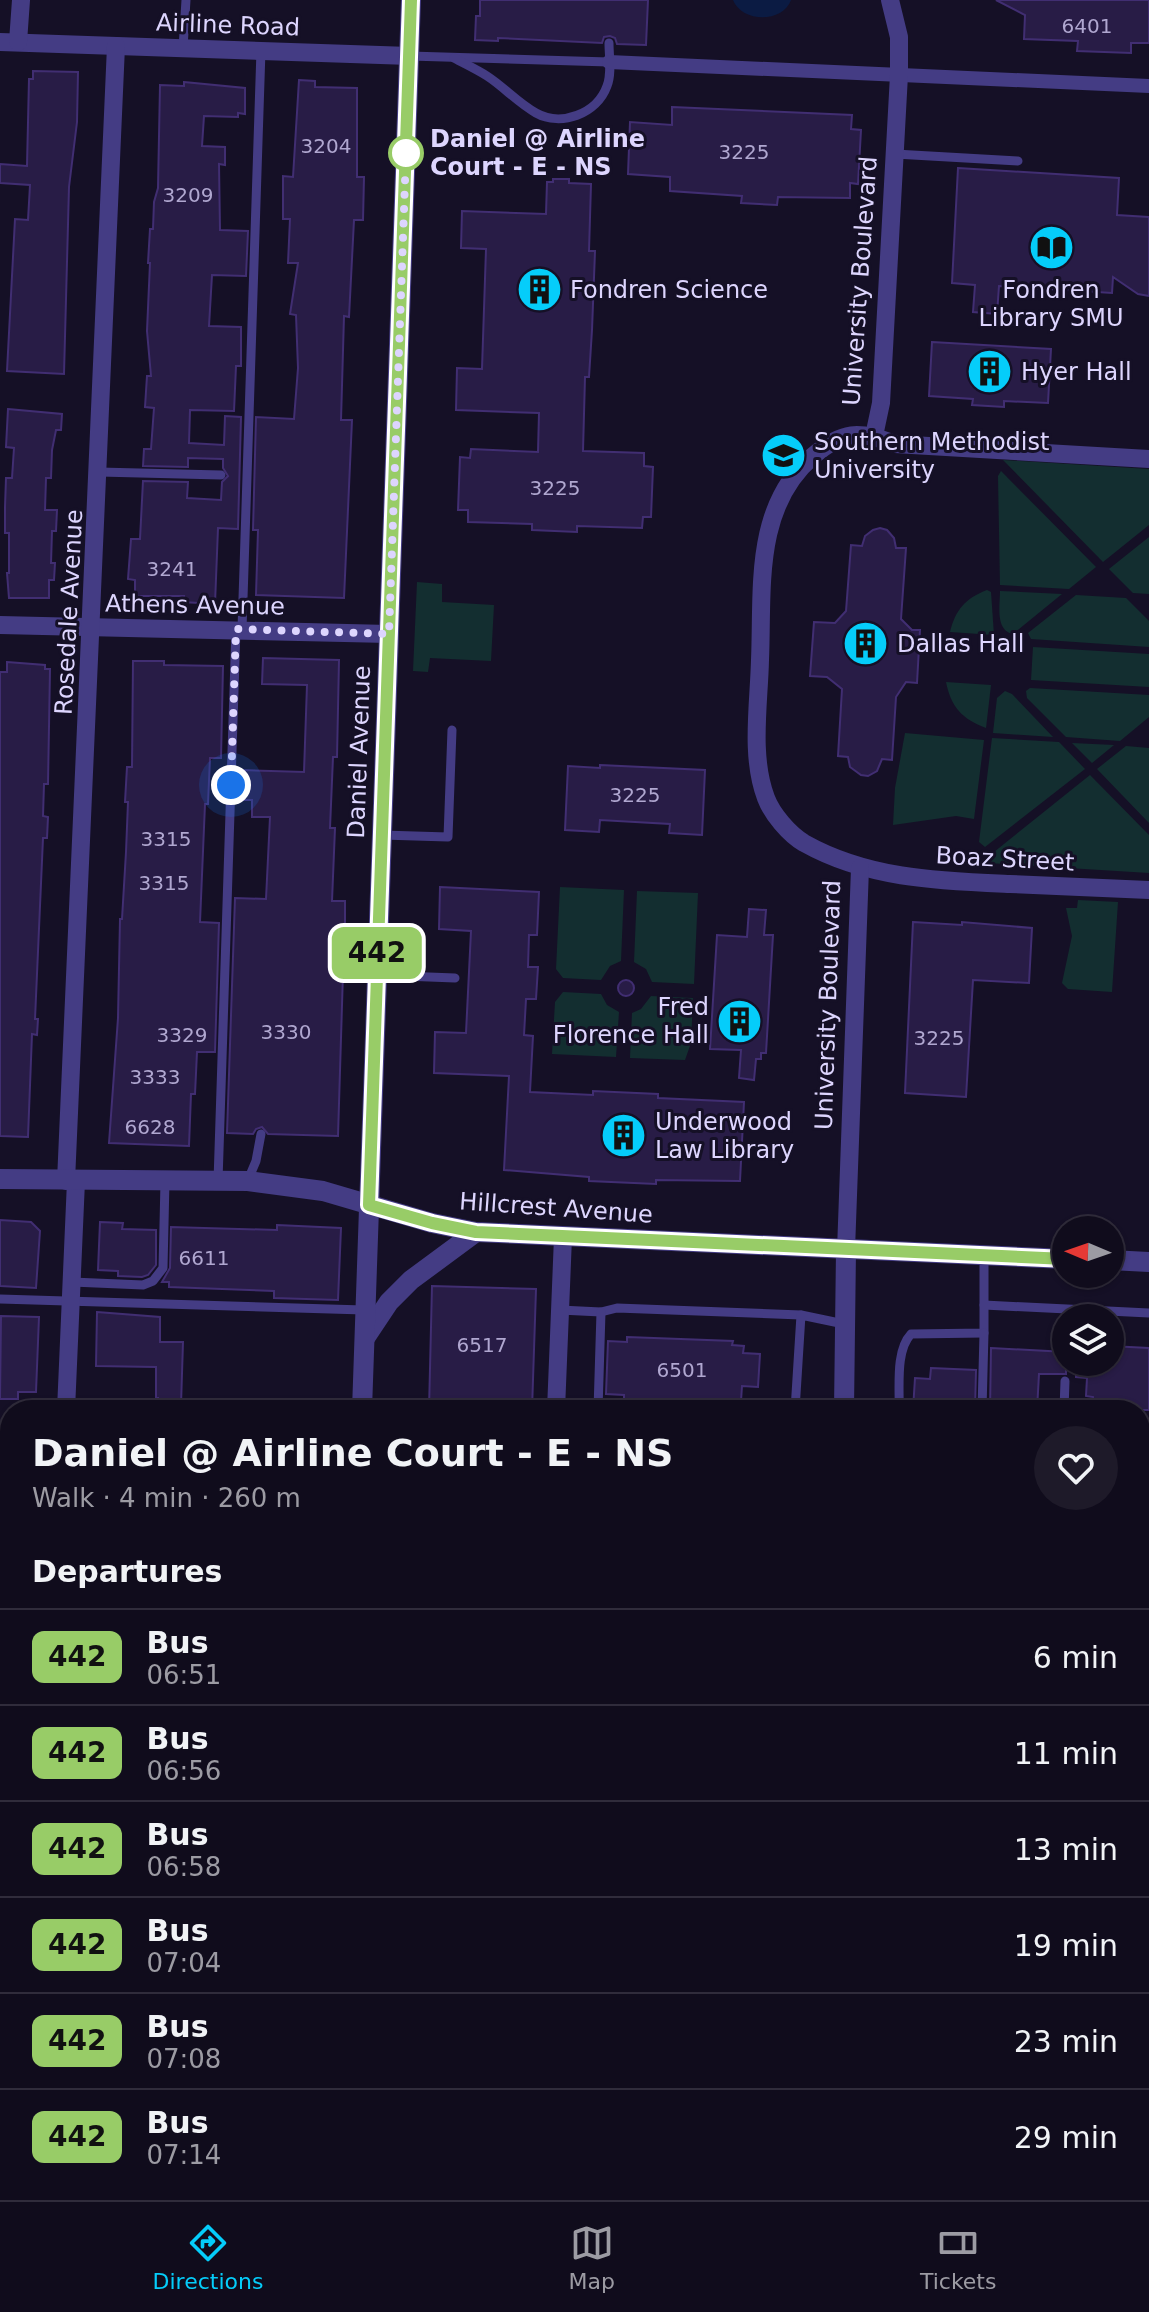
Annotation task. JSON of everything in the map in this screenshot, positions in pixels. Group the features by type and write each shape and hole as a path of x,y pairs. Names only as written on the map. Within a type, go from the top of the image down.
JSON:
{"street":[{"path":"9,42 21,0"},
{"name":"Daniel Avenue","path":"362,1400 411,0"},
{"name":"University Boulevard","path":"844,1400 846,1250 860,868 802,842 784,826 767,801 757,763 759,702 765,548 775,507 796,472 832,441 853,433 874,436 881,403 899,75 899,37 890,0"},
{"name":"Airline Road","path":"9,42 410,56"},
{"name":"Rosedale Avenue","path":"66,1400 71,1181 116,46"},
{"name":"Airline Road","path":"609,62 1149,86"},
{"path":"874,436 895,444 1149,459"},
{"name":"Athens Avenue","path":"0,625 389,634"},
{"name":"Boaz Street","path":"860,868 943,881 1149,890"},
{"name":"Hillcrest Avenue","path":"0,1179 248,1181 323,1191 432,1223 476,1232 1052,1258"},
{"path":"365,1338 389,1302 411,1280 476,1232"},
{"path":"556,1400 563,1237"},
{"path":"1124,1261 1149,1262"}],"lane":[{"path":"183,48 186,0"},
{"path":"609,43 609,62"},
{"path":"218,1181 261,50"},
{"name":"Airline Road","path":"410,56 609,62 608,84 600,99 587,111 572,118 555,119 538,115 486,75 454,58"},
{"path":"895,154 1018,161"},
{"path":"99,472 221,475"},
{"path":"382,835 448,837 452,730"},
{"path":"344,932 378,934"},
{"path":"377,975 455,978"},
{"path":"248,1181 261,1134"},
{"path":"0,1299 143,1285 153,1281 163,1268 165,1181"},
{"path":"982,1400 984,1256"},
{"path":"71,1291 365,1310"},
{"path":"984,1305 1149,1313"},
{"path":"560,1310 601,1312 617,1308 801,1315 844,1324"},
{"path":"598,1400 601,1312"},
{"path":"796,1400 801,1315"},
{"path":"899,1400 901,1362 905,1341 911,1334 984,1333"},
{"path":"1064,1400 1065,1381"}],"green space":[{"path":"1003,460 1149,469 1149,525 1103,562"},
{"path":"1001,471 1096,567 1069,589 1000,585 998,476"},
{"path":"1149,537 1149,594 1133,593 1109,569"},
{"path":"417,582 442,584 442,602 494,605 491,661 430,658 428,672 413,671"},
{"path":"987,590 991,592 994,635 950,632 962,606"},
{"path":"1000,591 1062,594 1013,634 1007,632 1001,623"},
{"path":"1076,595 1126,598 1149,621 1149,647 1031,639 1028,633"},
{"path":"1033,647 1149,654 1149,687 1031,680"},
{"path":"946,682 991,685 986,728 970,721 959,711"},
{"path":"1030,688 1149,695 1149,717 1120,741 1066,737 1027,698 1026,691"},
{"path":"1005,691 1012,694 1053,737 993,733 997,698"},
{"path":"905,733 984,740 974,819 956,816 893,825 895,788"},
{"path":"992,738 1059,742 1085,769 985,847 979,842"},
{"path":"1072,743 1114,745 1092,763"},
{"path":"1126,746 1149,748 1149,823 1097,769"},
{"path":"1090,775 1149,835 1149,873 988,863 989,856"},
{"path":"560,887 624,890 621,961 610,966 601,980 563,978 556,969"},
{"path":"637,891 698,893 694,984 652,982 646,969 634,962"},
{"path":"1078,900 1118,902 1112,992 1068,989 1062,983 1072,936 1066,908 1077,908"},
{"path":"563,992 601,994 607,1005 619,1012 616,1057 552,1054 555,1002"},
{"path":"651,996 693,998 691,1043 685,1060 630,1058 632,1013 641,1009"}],"water":[{"path":"733,0 791,0 780,13 762,17 745,13"}],"building":[{"path":"480,0 648,0 646,45 617,44 615,38 610,36 604,37 602,43 498,38 498,41 475,40"},
{"path":"996,0 1149,0 1149,43 1131,43 1131,53 1077,51 1078,41 1024,39 1025,15"},
{"path":"33,71 78,72 77,122 69,187 64,374 7,371 15,219 28,220 30,185 0,183 0,164 27,166 29,79 33,79"},
{"path":"299,80 315,81 315,87 357,88 357,177 364,177 363,220 354,220 349,317 344,316 341,420 352,420 344,598 256,595 258,530 253,530 256,417 294,419 298,368 296,315 290,314 298,263 288,263 290,219 283,219 283,176 293,177"},
{"path":"184,82 245,88 245,114 238,113 238,117 204,116 202,146 225,147 225,165 219,164 220,230 248,231 246,276 212,275 209,326 241,327 241,366 236,366 234,411 190,410 189,443 224,445 225,416 241,417 238,529 218,528 215,604 183,602 184,596 135,596 135,580 128,579 131,539 140,539 143,481 188,482 187,498 221,500 222,482 228,476 223,468 223,459 188,458 188,467 143,466 144,449 151,449 154,408 145,407 147,376 151,376 147,331 148,263 150,229 153,229 158,188 160,85 184,86"},
{"path":"672,107 852,115 851,129 861,130 858,184 850,183 850,198 778,197 777,205 741,203 742,196 670,191 670,177 628,174 630,122 672,125"},
{"name":"Fondren Library SMU","path":"958,168 1119,178 1117,215 1149,217 1149,296 1138,294 1113,277 1112,293 999,286 997,314 973,312 975,285 952,283"},
{"name":"Fondren Science","path":"553,179 591,184 589,251 595,251 589,377 585,377 583,451 644,453 644,466 653,467 651,517 643,517 642,528 577,526 577,532 532,530 532,524 468,522 468,510 458,510 460,457 470,458 471,449 538,452 539,413 456,410 457,368 482,369 486,249 461,248 462,211 546,214 547,182 553,182"},
{"name":"Hyer Hall","path":"932,342 1051,349 1048,403 1004,401 1004,407 972,405 973,399 929,396"},
{"path":"8,409 62,414 61,430 56,430 52,450 51,478 46,478 45,510 57,510 56,531 52,531 54,580 49,580 49,598 9,598 9,533 5,533 5,507 6,478 12,478 14,448 6,447"},
{"name":"Dallas Hall","path":"880,528 887,530 894,538 896,548 906,548 901,619 912,630 920,630 917,683 906,682 896,697 892,760 882,759 877,771 868,776 850,767 848,757 838,756 842,689 827,677 810,676 814,622 835,623 846,611 851,545 862,546 865,536"},
{"path":"263,658 339,660 337,757 333,757 330,828 335,828 332,901 345,901 345,925 338,927 337,932 339,938 344,940 338,1136 268,1134 262,1127 253,1134 227,1133 235,898 266,899 270,817 252,817 252,800 240,800 241,770 304,772 307,685 262,684"},
{"path":"133,661 223,666 221,758 210,758 200,922 219,923 215,1052 197,1052 195,1094 191,1094 189,1146 109,1143 126,852 127,767 132,767"},
{"path":"7,662 45,665 45,669 50,669 48,784 44,784 43,816 48,817 47,838 43,838 35,1019 38,1019 37,1035 32,1034 28,1137 0,1136 0,672 7,672"},
{"path":"600,765 705,770 702,835 669,833 670,824 600,820 599,832 565,830 568,766 600,768"},
{"path":"440,887 539,892 537,935 529,935 528,967 538,967 536,999 526,999 524,1035 533,1036 530,1092 658,1094 658,1098 744,1102 740,1181 656,1180 656,1184 589,1181 589,1177 504,1170 509,1076 434,1073 435,1032 466,1033 471,931 439,929"},
{"name":"Fred Florence Hall","path":"749,909 766,910 764,935 773,935 766,1053 761,1053 761,1059 756,1059 754,1080 739,1078 741,1050 710,1049 717,935 747,937"},
{"path":"913,922 962,925 962,922 1032,928 1029,983 973,980 966,1097 905,1093"},
{"path":"626,980 632,982 632,994 626,996 620,994 618,988 620,982"},
{"path":"0,1220 31,1222 40,1231 36,1288 0,1286"},
{"path":"100,1222 123,1223 122,1229 156,1230 156,1265 148,1275 118,1276 118,1271 98,1270"},
{"path":"277,1225 341,1228 338,1300 274,1298 274,1291 169,1287 169,1282 162,1282 170,1268 171,1227 277,1230"},
{"path":"432,1286 536,1289 532,1400 429,1400"},
{"path":"97,1312 160,1317 160,1342 183,1342 181,1400 156,1398 156,1367 96,1366"},
{"path":"1,1316 39,1317 36,1392 18,1392 18,1399 0,1399"},
{"path":"627,1337 733,1341 732,1345 744,1346 743,1353 760,1354 758,1387 742,1386 741,1400 646,1400 606,1394 608,1341 627,1342"},
{"path":"1124,1347 1149,1348 1149,1400 1093,1400 1093,1397 1086,1396 1087,1378 1076,1377 1124,1376"},
{"path":"991,1348 1052,1351 1052,1374 1039,1374 1038,1400 990,1400"},
{"path":"931,1368 976,1370 975,1400 914,1400 915,1378 930,1379"}],"bus line":[{"name":"442","path":"411,0 369,1205 476,1232 1052,1258"}],"place":[{"name":"Daniel @ Airline Court - E - NS","path":"406,153"},
{"name":"Fondren Library SMU","path":"1051,248"},
{"name":"Fondren Science","path":"539,290"},
{"name":"Hyer Hall","path":"990,372"},
{"name":"Southern Methodist University","path":"783,456"},
{"name":"Dallas Hall","path":"866,644"},
{"name":"Fred Florence Hall","path":"740,1021"},
{"name":"Underwood Law Library","path":"624,1136"}],"route":[{"path":"231,785 236,629 389,634 406,153"}]}
